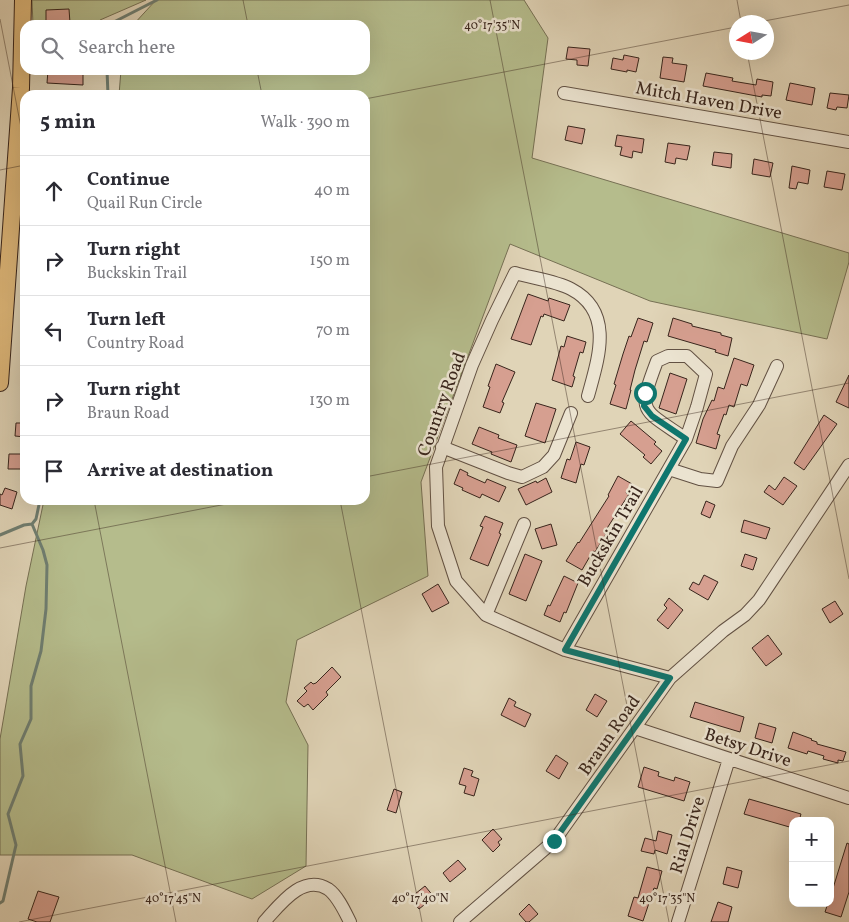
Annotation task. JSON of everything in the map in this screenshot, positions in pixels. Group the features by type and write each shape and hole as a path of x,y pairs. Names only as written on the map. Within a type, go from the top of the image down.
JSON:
{"main road":[{"path":"23,0 23,20"},
{"path":"21,75 21,90"},
{"path":"0,383 20,102"}],"street":[{"name":"Mitch Haven Drive","path":"564,93 849,142"},
{"name":"Country Road","path":"588,396 599,357 601,336 597,318 588,302 569,288 515,273 476,356 442,447 436,467 438,526 456,581 486,615 565,650 670,678"},
{"name":"Buckskin Trail","path":"565,650 686,439 706,374 687,356 668,356 657,361 645,393 644,406 652,416 686,439"},
{"path":"669,469 700,479 717,481 732,446 759,405 777,366"},
{"path":"442,447 522,477 543,467 554,455 571,413"},
{"name":"Braun Road","path":"460,922 554,841 670,678 723,631 745,615 759,600 849,465"},
{"path":"486,615 524,524"},
{"name":"Betsy Drive","path":"635,728 849,798"},
{"name":"Rial Drive","path":"678,922 729,759"},
{"path":"264,922 292,892 302,887 313,885 329,890 341,905 350,922"}],"green space":[{"path":"32,0 146,0 100,20 33,20"},
{"path":"156,0 524,0 548,38 532,158 849,253 849,262 827,339 650,301 510,244 421,482 428,576 297,640 286,702 308,745 306,866 252,899 132,855 0,855 0,739 26,586 43,505 370,505 370,90 119,90 121,75 370,75 370,20 138,20"}],"building":[{"path":"69,9 70,20 46,20 46,10"},
{"path":"568,47 590,49 588,66 577,65 577,60 566,59"},
{"path":"624,55 639,58 636,72 611,69 613,58 623,60"},
{"path":"663,57 673,58 672,63 687,65 684,82 660,78"},
{"path":"706,73 733,78 732,81 756,85 757,79 773,82 771,96 762,95 762,97 703,86"},
{"path":"48,75 83,75 83,85 47,83"},
{"path":"790,83 815,88 812,105 786,100"},
{"path":"830,93 849,95 847,108 837,107 836,110 827,108"},
{"path":"568,126 585,129 582,144 565,140"},
{"path":"617,135 644,139 642,153 633,151 632,158 620,155 622,147 615,146"},
{"path":"668,143 690,146 687,160 676,158 675,164 665,162"},
{"path":"714,152 732,154 731,168 712,165"},
{"path":"754,159 773,163 770,177 752,174"},
{"path":"792,166 810,170 808,184 798,182 796,189 789,188"},
{"path":"827,171 845,174 842,190 824,187"},
{"path":"528,294 548,301 549,298 570,305 564,321 544,314 543,317 541,316 531,345 511,339"},
{"path":"638,318 653,323 647,342 644,341 626,409 610,404 623,354"},
{"path":"673,318 732,338 728,356 715,352 716,350 668,336"},
{"path":"567,336 586,342 583,353 580,352 572,387 552,380 561,346 564,347"},
{"path":"734,358 754,365 747,386 741,384 734,407 729,405 726,415 724,414 717,434 720,435 716,449 696,443 703,419 712,400 714,401 718,387 724,389"},
{"path":"496,364 515,372 502,402 504,403 500,413 483,407"},
{"path":"670,373 687,379 676,414 659,408"},
{"path":"849,375 849,408 836,402"},
{"path":"536,403 556,409 545,443 525,436"},
{"path":"824,415 837,424 804,470 794,463"},
{"path":"631,421 656,442 654,444 662,451 651,464 643,457 645,455 620,434"},
{"path":"16,423 20,423 20,436 15,436"},
{"path":"479,427 499,435 498,438 517,445 511,462 472,444"},
{"path":"576,442 590,447 584,465 581,464 576,483 561,478 567,459 570,460"},
{"path":"9,454 20,454 20,469 8,469"},
{"path":"460,469 468,473 467,475 485,483 487,479 506,487 499,502 482,494 480,498 454,484"},
{"path":"618,476 632,484 626,493 629,494 604,533 606,534 595,552 593,551 582,570 566,561 609,496"},
{"path":"784,477 797,486 783,505 764,492 769,485 775,490"},
{"path":"546,478 552,492 526,505 518,489"},
{"path":"5,488 17,492 12,509 0,505 0,494 2,495"},
{"path":"706,501 715,505 710,518 701,514"},
{"path":"485,516 503,523 499,533 501,534 488,566 470,559 483,527 480,526"},
{"path":"744,520 770,528 766,539 741,532"},
{"path":"551,524 557,545 542,549 535,529"},
{"path":"525,554 542,561 526,601 509,594"},
{"path":"745,554 757,558 753,570 741,566"},
{"path":"704,575 718,582 708,600 689,589 693,582 699,585"},
{"path":"564,576 578,583 566,613 564,612 560,622 544,615"},
{"path":"438,584 449,603 432,612 422,594"},
{"path":"669,598 683,610 668,629 657,620 667,608 664,605"},
{"path":"835,601 843,614 830,623 822,609"},
{"path":"768,635 782,654 766,666 752,648"},
{"path":"332,667 341,677 326,692 328,695 313,710 308,704 304,707 297,701 307,691 304,688 311,682 313,684 316,683"},
{"path":"595,694 607,701 597,717 586,710"},
{"path":"509,698 516,702 514,706 531,714 525,727 501,715"},
{"path":"695,702 744,717 740,732 690,717"},
{"path":"759,723 776,728 772,743 755,738"},
{"path":"793,732 812,739 817,744 846,752 843,761 838,760 838,763 823,759 824,756 808,751 807,754 788,748"},
{"path":"556,755 568,763 559,779 546,771"},
{"path":"644,767 659,772 658,776 674,781 675,777 690,782 684,801 638,787"},
{"path":"464,768 473,771 471,776 479,779 474,796 464,793 466,786 459,784"},
{"path":"394,789 402,792 396,813 387,810"},
{"path":"749,799 801,814 800,817 789,817 789,827 744,814"},
{"path":"493,829 502,839 498,842 500,845 493,852 482,840"},
{"path":"658,831 672,835 667,854 655,850 654,854 641,851 645,838 656,841"},
{"path":"847,843 849,844 849,892 841,917 825,912 827,907 834,907 834,885"},
{"path":"458,860 466,869 450,882 443,873"},
{"path":"647,867 662,871 657,889 654,888 643,921 628,916 634,897 638,898"},
{"path":"727,867 742,871 738,888 723,884"},
{"path":"425,886 434,897 419,909 410,898"},
{"path":"38,891 59,897 50,922 37,922 28,919"},
{"path":"718,902 732,907 728,922 711,922"},
{"path":"529,904 538,914 529,922 526,922 519,914"}],"waterway":[{"path":"118,20 157,0"},
{"path":"107,75 108,90"},
{"path":"0,903 3,901 16,845 8,814 23,776 20,744 31,719 31,686 41,651 46,609 47,565 32,524 36,519 39,505"},
{"path":"0,535 24,525 32,524"}],"route":[{"path":"554,841 670,678 565,650 686,439 652,416 644,406 645,393"}]}
